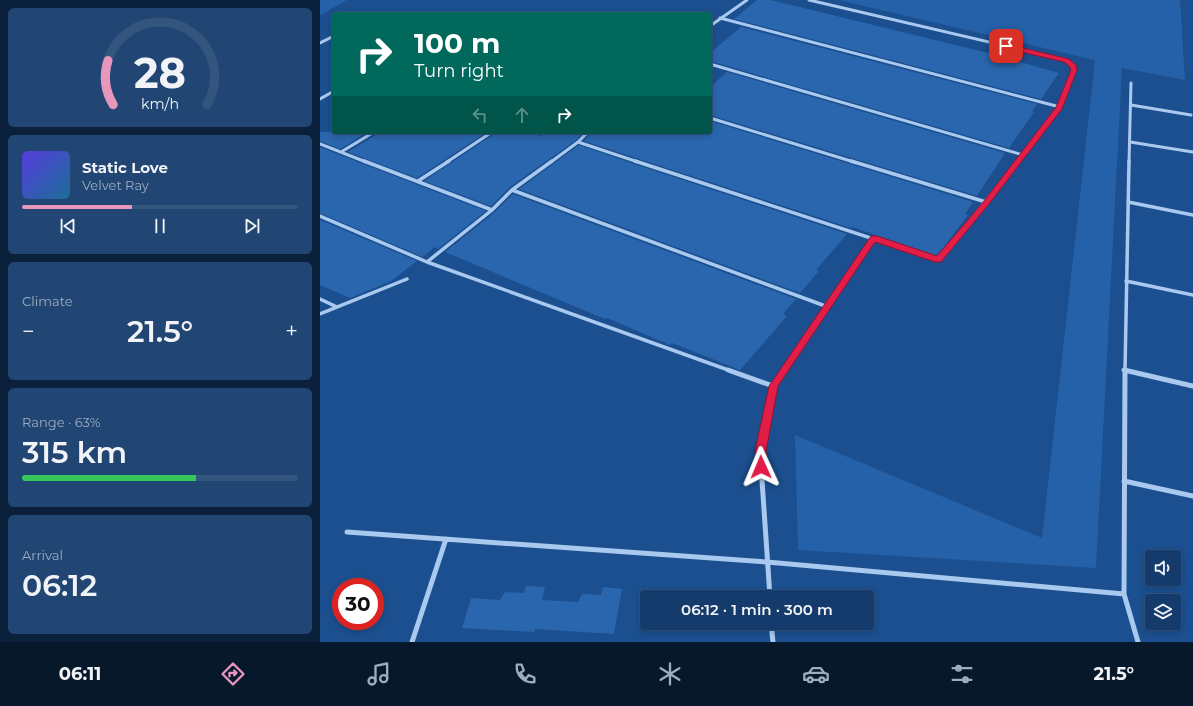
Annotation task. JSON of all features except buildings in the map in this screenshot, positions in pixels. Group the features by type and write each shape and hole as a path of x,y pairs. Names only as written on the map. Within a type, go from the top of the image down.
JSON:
{"street":[{"path":"712,24 747,0"},
{"path":"578,142 938,260 986,202 1060,107 1074,70 1074,66 1066,60 809,0"},
{"path":"720,18 1060,107"},
{"path":"320,43 332,37"},
{"path":"712,65 1023,155"},
{"path":"1131,83 1124,370 1124,594 1138,642"},
{"path":"320,99 332,92"},
{"path":"1131,105 1191,115"},
{"path":"712,119 986,202"},
{"path":"341,152 371,134"},
{"path":"418,181 489,134"},
{"path":"427,262 492,210 512,190 578,142 586,134"},
{"path":"1130,142 1193,152"},
{"path":"320,144 492,210"},
{"path":"512,190 828,307"},
{"path":"1128,202 1193,215"},
{"path":"320,216 427,262 774,386"},
{"path":"769,590 760,451 774,386 874,238"},
{"path":"320,314 407,279"},
{"path":"1126,281 1193,295"},
{"path":"320,299 337,307"},
{"path":"1124,370 1193,386"},
{"path":"1124,480 1193,496"},
{"path":"347,532 767,562 1124,594"},
{"path":"412,642 446,539"},
{"path":"772,630 773,642"}],"shaded area":[{"path":"320,0 347,0 320,15"},
{"path":"838,0 1180,0 1185,80 1122,68 1096,568 798,550 795,435 1042,538 1095,60"}],"route":[{"path":"761,467 760,451 774,386 874,238 938,260 986,202 1060,107 1074,70 1074,66 1066,60 1006,46"}]}
